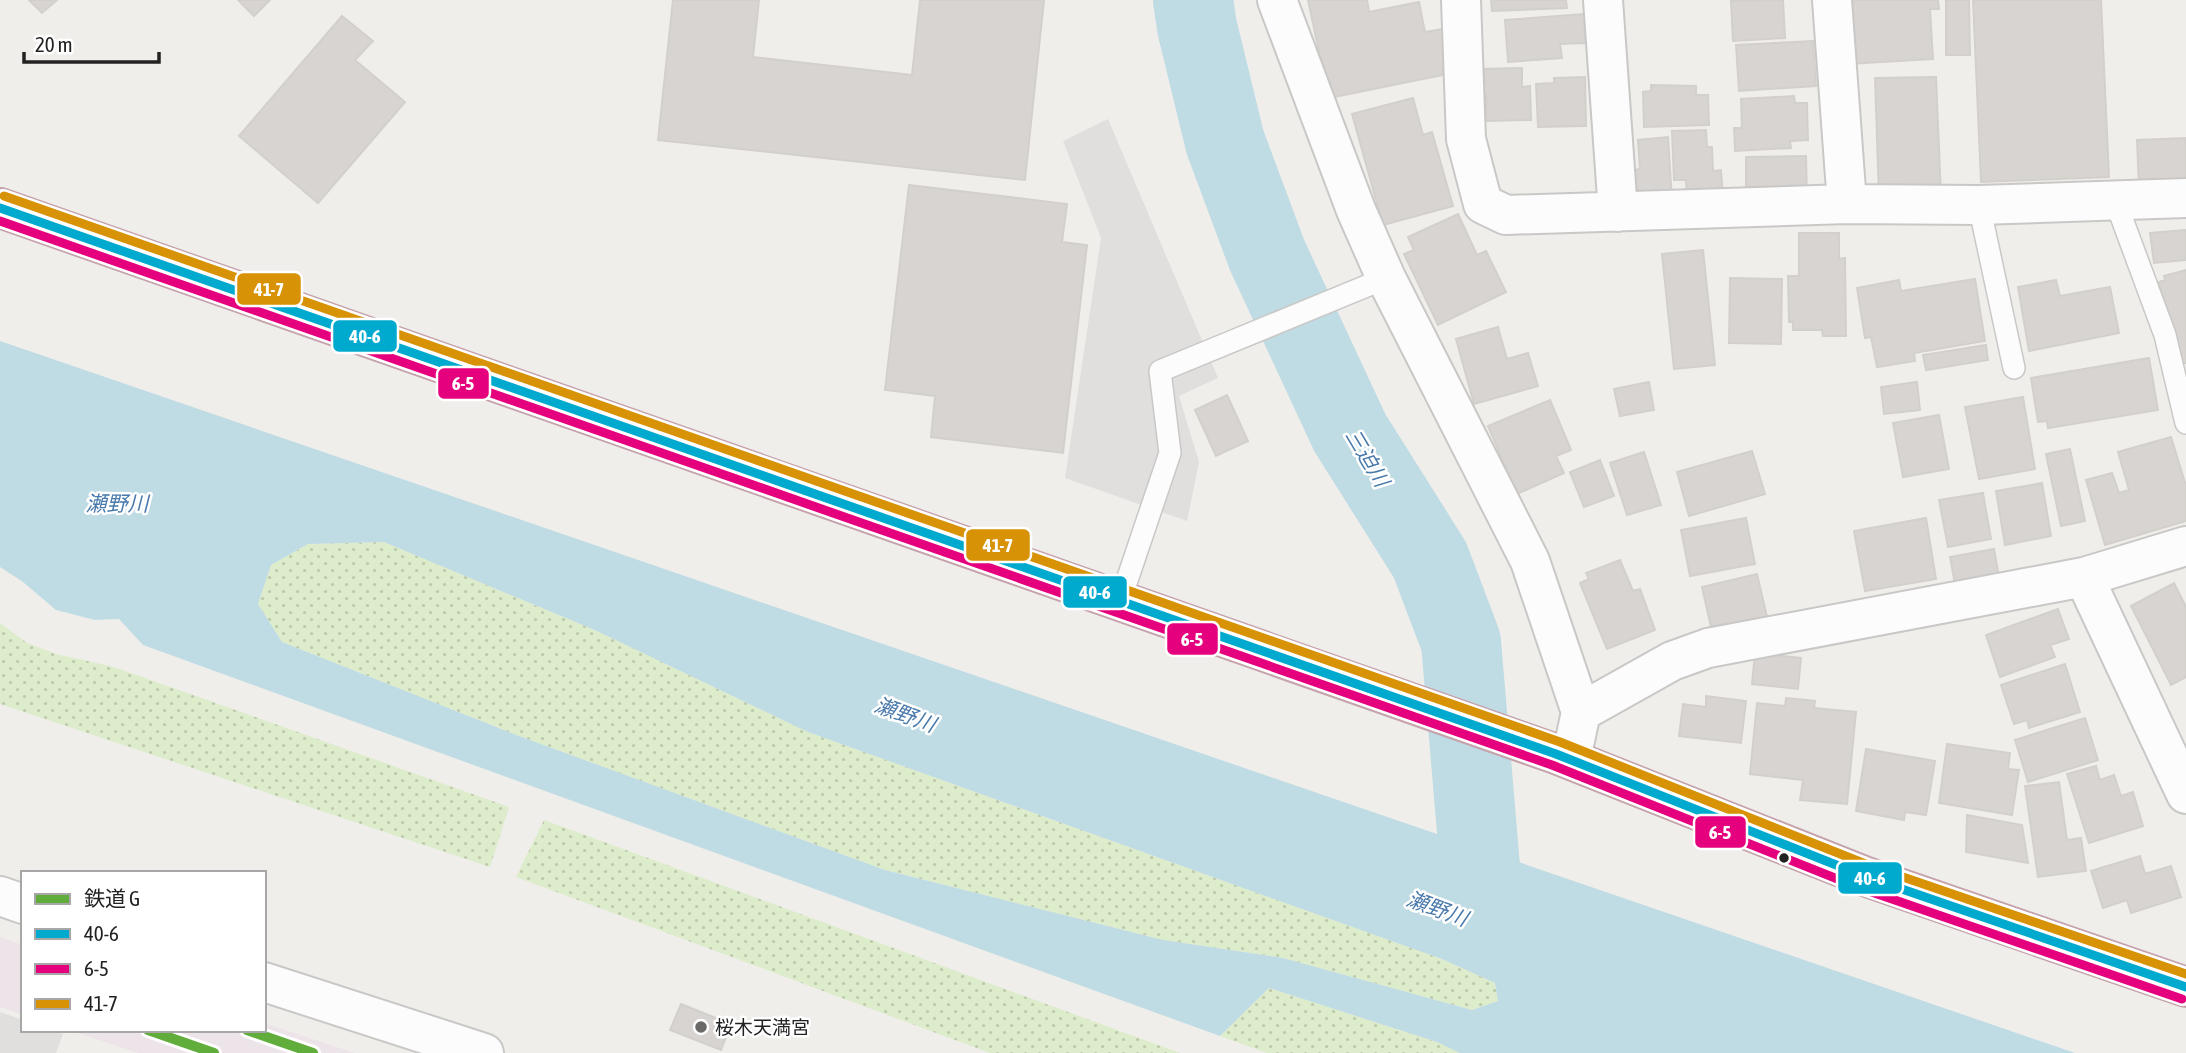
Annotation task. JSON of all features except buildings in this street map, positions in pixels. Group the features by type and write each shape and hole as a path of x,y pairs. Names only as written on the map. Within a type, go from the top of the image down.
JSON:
{"highway":[{"path":"0,208 1564,756 1864,876 2186,987"}],"street":[{"path":"1277,0 1356,210 1373,284 1530,561 1581,712"},
{"path":"1461,0 1466,139 1483,204 1506,215 1847,204 1979,205 2186,198"},
{"path":"1603,0 1618,212"},
{"path":"1832,0 1847,204"},
{"path":"1564,756 1581,712 1672,661 1709,648 2084,577 2186,546"},
{"path":"2084,577 2186,794"},
{"path":"0,897 21,903"},
{"path":"266,983 473,1051"}],"lane":[{"path":"2115,200 2159,315 2186,423"},
{"path":"1979,205 2014,368"},
{"path":"1120,601 1170,453 1160,370 1373,284"}],"shaded area":[{"path":"1108,119 1218,378 1179,396 1199,462 1187,521 1065,478 1101,238 1063,141"},
{"path":"0,937 21,944 21,1014 0,1007"},
{"path":"0,1012 21,1019 21,1032 63,1034 56,1053 0,1053"},
{"path":"266,1024 355,1053 138,1053 75,1032 266,1032"}],"green space":[{"path":"384,542 597,631 808,732 1442,959 1495,983 1498,1001 1472,1010 1283,958 1163,940 885,870 519,736 282,642 258,604 271,565 308,544"},
{"path":"0,623 27,643 56,654 114,667 509,807 490,867 0,704"},
{"path":"544,820 1180,1053 990,1053 516,877"},
{"path":"1269,988 1437,1042 1460,1053 1267,1053 1220,1036"}],"water":[{"name":"瀬野川","path":"0,341 2075,1053 1460,1053 1437,1042 1269,988 1220,1036 143,645 119,619 95,620 56,610 23,582 0,567","holes":["384,542 597,631 808,732 1442,959 1495,983 1498,1001 1472,1010 1283,958 1163,940 885,870 519,736 282,642 258,604 271,565 308,544"]}],"waterway":[{"name":"三迫川","path":"1193,0 1225,142 1267,255 1350,433 1430,560 1461,642 1485,926"}],"rail line":[{"name":"G","path":"154,1032 214,1053"},
{"name":"G","path":"253,1032 313,1053"}],"transit line":[{"name":"41-7","path":"4,196 1560,742 1868,865 2186,974"},
{"name":"40-6","path":"0,208 1556,754 1864,876 2186,987"},
{"name":"6-5","path":"0,221 1552,765 1860,888 2182,999"}],"place":[{"name":"桜木天満宮","path":"701,1027"}]}
